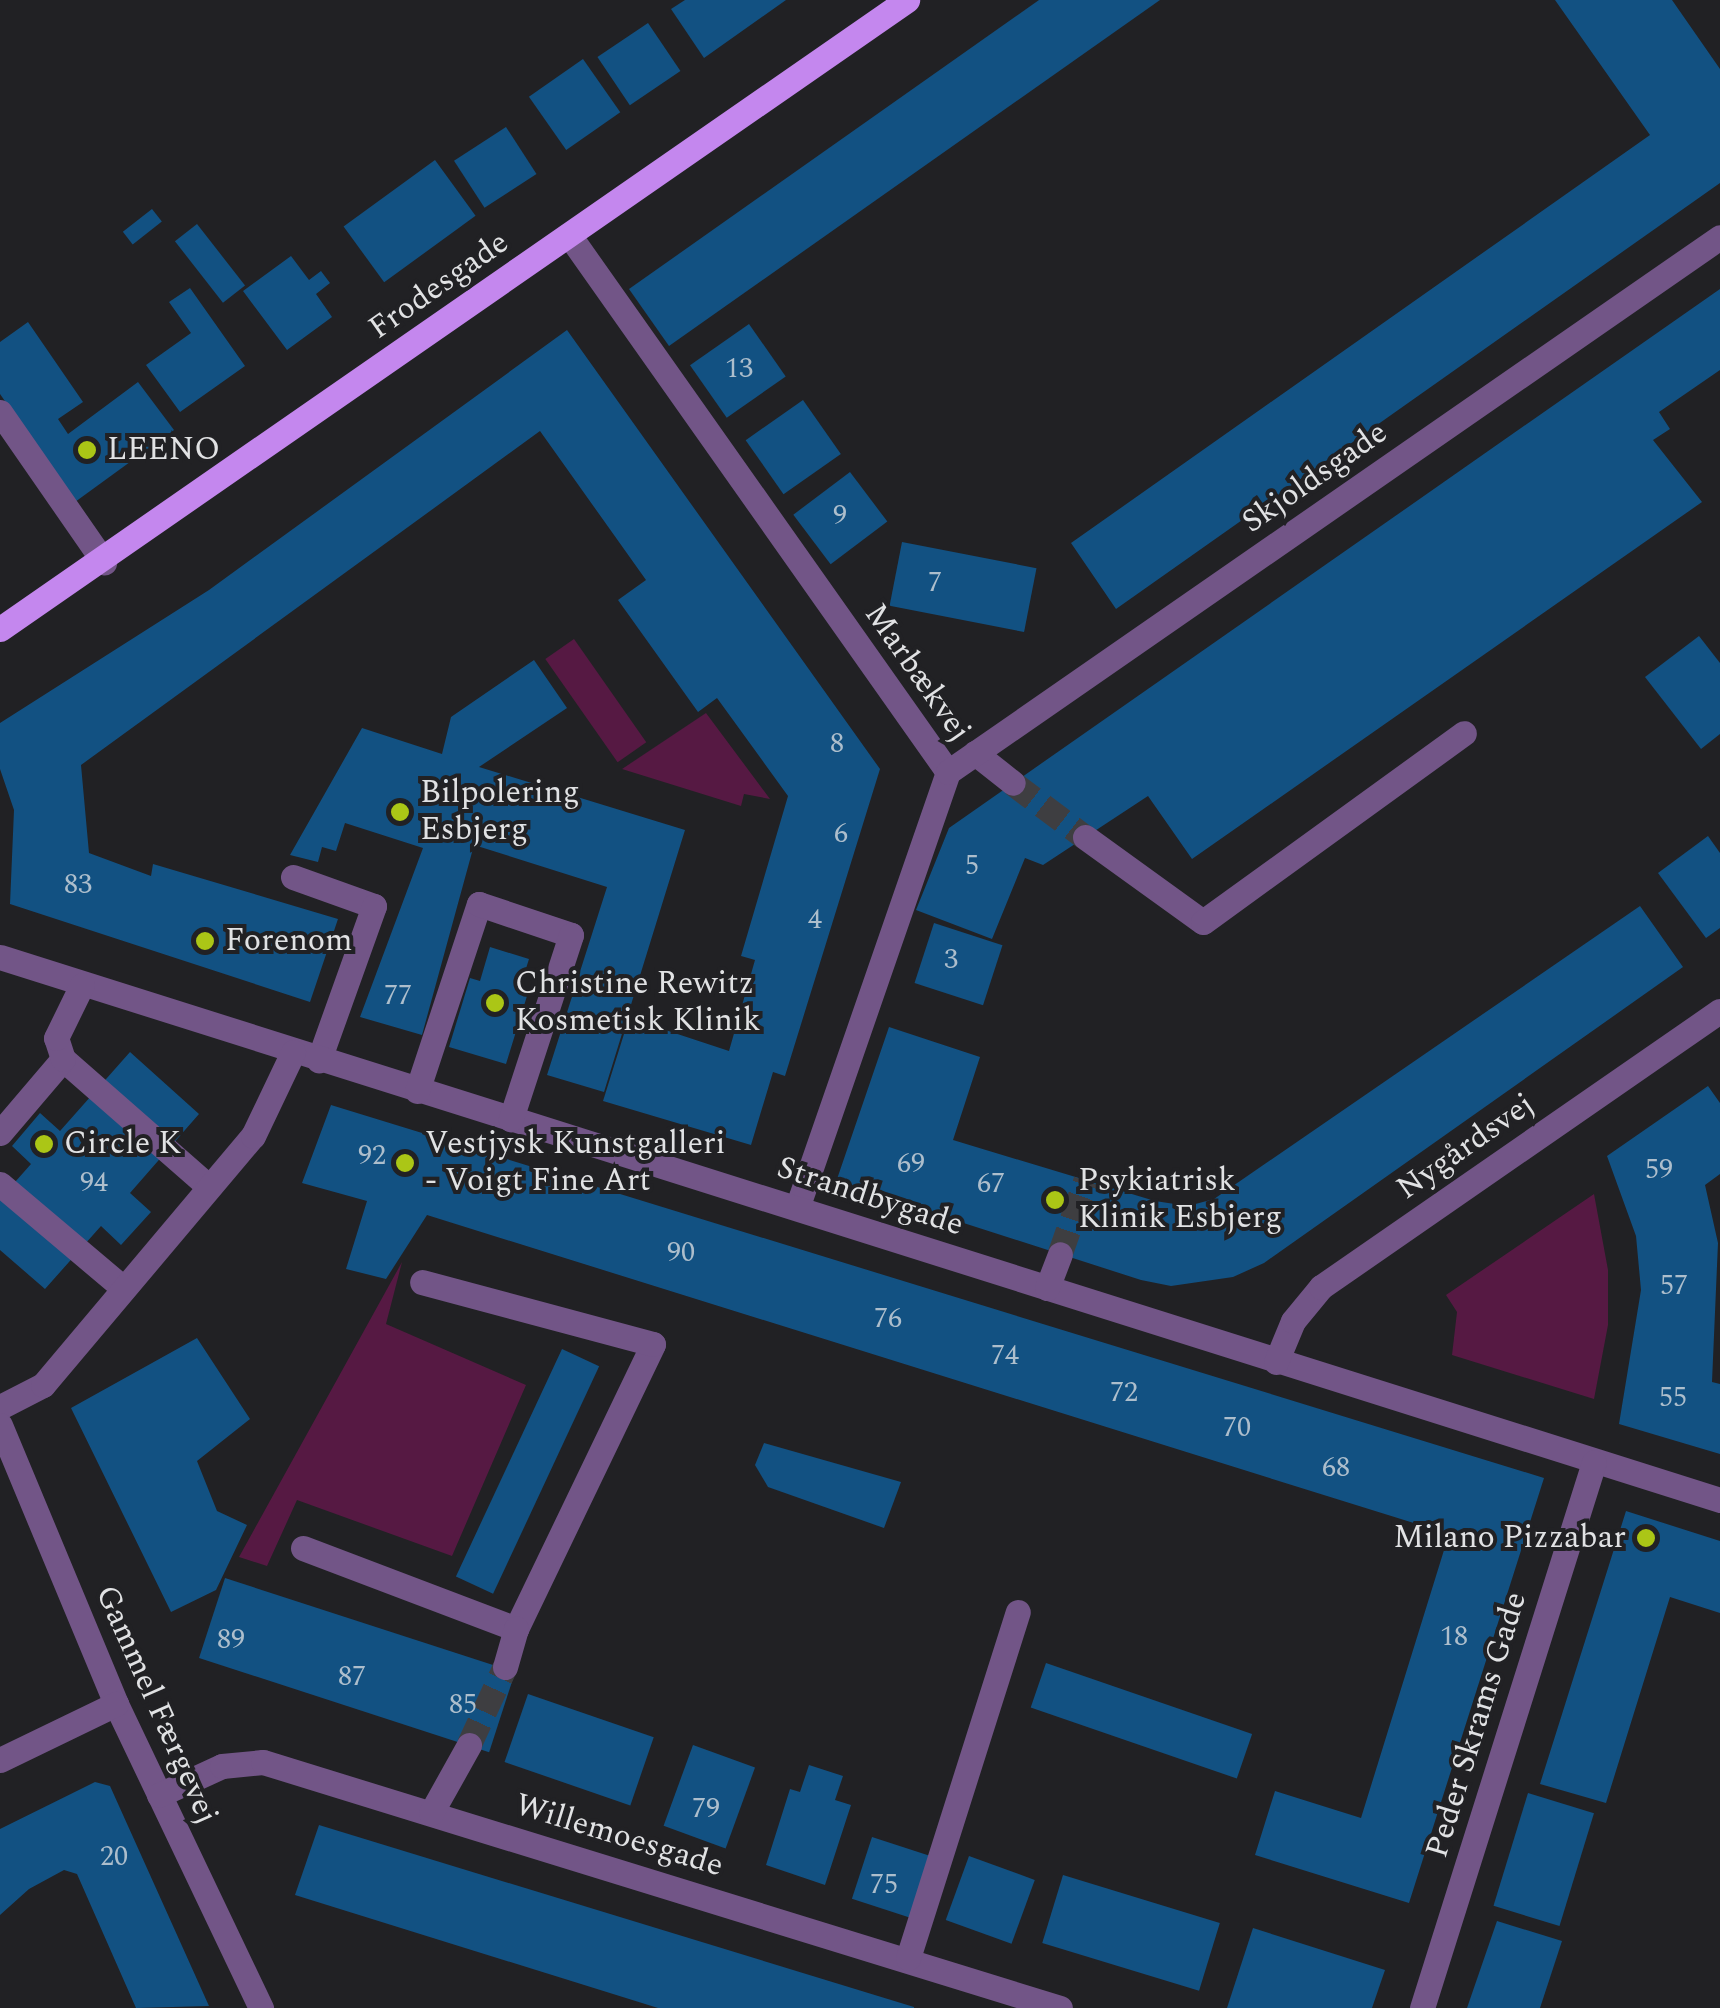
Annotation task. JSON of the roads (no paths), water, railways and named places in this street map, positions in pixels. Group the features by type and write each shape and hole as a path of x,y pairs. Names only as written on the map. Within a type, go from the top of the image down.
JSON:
{"main road":[{"name":"Frodesgade","path":"3,630 907,0"}],"street":[{"name":"Marbækvej","path":"569,235 948,772 796,1207"},
{"name":"Skjoldsgade","path":"948,772 1720,237"},
{"path":"0,412 104,562"},
{"path":"1086,837 1202,922 1464,734"},
{"path":"976,752 1013,783"},
{"path":"293,877 374,906 320,1060"},
{"path":"417,1091 479,904 572,935 511,1119"},
{"name":"Strandbygade","path":"0,957 1720,1500"},
{"path":"82,985 56,1038 64,1059 206,1185"},
{"name":"Nygårdsvej","path":"1276,1362 1293,1320 1321,1286 1720,1010"},
{"path":"0,1407 43,1386 206,1185 252,1136 293,1052"},
{"path":"0,1133 64,1059"},
{"path":"0,1184 122,1287"},
{"path":"1047,1288 1060,1254"},
{"path":"422,1282 653,1344 516,1629 505,1668"},
{"name":"Gammel Færgevej","path":"0,1426 116,1704 261,2008"},
{"name":"Peder Skrams Gade","path":"1422,2008 1594,1462"},
{"path":"304,1548 516,1629"},
{"path":"908,1958 1018,1612"},
{"path":"0,1760 116,1704"},
{"path":"431,1813 469,1744"},
{"name":"Willemoesgade","path":"160,1795 222,1766 263,1762 1060,2008"}],"tunnel":[{"path":"1013,783 1085,837"},
{"path":"1060,1254 1086,1180"},
{"path":"469,1745 505,1667"}],"place":[{"name":"LEENO","path":"87,450"},
{"name":"Bilpolering Esbjerg","path":"400,812"},
{"name":"Forenom","path":"205,941"},
{"name":"Christine Rewitz Kosmetisk Klinik","path":"495,1003"},
{"name":"Circle K","path":"44,1144"},
{"name":"Vestjysk Kunstgalleri - Voigt Fine Art","path":"405,1163"},
{"name":"Psykiatrisk Klinik Esbjerg","path":"1055,1200"},
{"name":"Milano Pizzabar","path":"1646,1538"}]}
